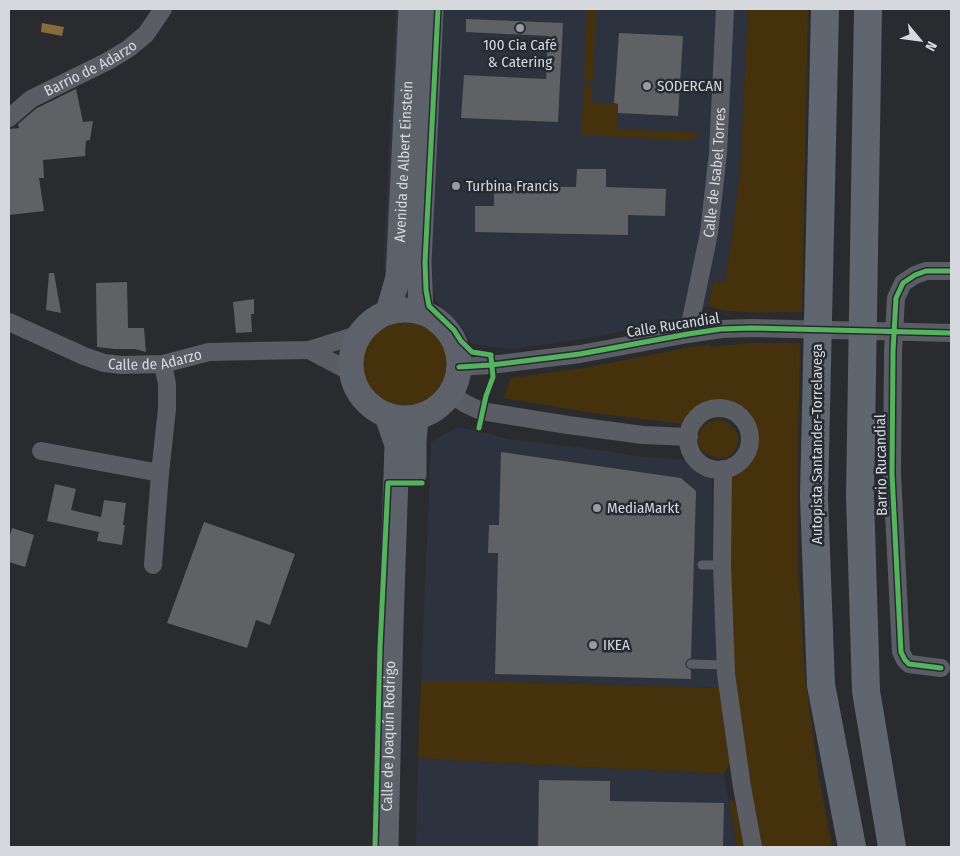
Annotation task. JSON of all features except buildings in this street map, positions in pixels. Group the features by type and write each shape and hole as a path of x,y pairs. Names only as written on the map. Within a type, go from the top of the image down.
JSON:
{"highway":[{"name":"Autopista Santander-Torrelavega","path":"825,9 814,487 821,685 852,847"},
{"path":"868,9 860,506 866,690 892,847"}],"main road":[{"name":"Avenida de Albert Einstein","path":"388,312 398,277 411,9"},
{"name":"Avenida de Albert Einstein","path":"421,312 419,262 430,9"},
{"path":"409,310 421,312 441,324 454,342 459,367 457,378 450,394 436,408 416,419 386,416 370,406 361,396 355,385 351,372 351,355 356,340 374,320 388,312 409,310"},
{"name":"Calle de Joaquín Rodrigo","path":"386,416 398,445 391,625 386,847"},
{"name":"Calle de Joaquín Rodrigo","path":"401,847 407,601 416,419"}],"street":[{"name":"Barrio de Adarzo","path":"9,118 31,99 128,50 146,34 163,9"},
{"name":"Calle de Isabel Torres","path":"688,334 709,233 718,152 725,9"},
{"name":"Barrio Rucandial","path":"941,668 909,664 901,652 892,474 893,351 896,298 903,282 926,271 951,271"},
{"name":"Calle de Adarzo","path":"9,322 84,356 104,363 122,365 163,364 210,352 310,350 360,334"},
{"name":"Calle Rucandial","path":"459,367 580,354 721,329 750,328 951,333"},
{"name":"Calle de Adarzo","path":"310,350 351,372"},
{"path":"153,565 167,409 167,384 163,364"},
{"path":"450,394 481,411 643,435 688,437"},
{"path":"714,408 722,408 737,413 743,419 748,426 750,442 744,457 738,463 731,467 712,469 702,464 695,457 690,448 688,437 693,422 699,416 714,408"},
{"path":"41,451 160,473"},
{"path":"722,469 722,565 726,674 742,787 753,847"}],"lane":[{"path":"702,565 722,565"},
{"path":"691,664 726,665"}],"shaded area":[{"path":"396,9 748,9 740,170 733,228 725,282 714,281 708,306 674,321 584,339 512,349 471,342 460,325 435,300 432,283 433,273 383,270"},
{"path":"587,9 596,9 593,81 584,81"},
{"path":"748,9 808,9 802,312 741,312 708,306 714,281 725,282 733,228 740,170"},
{"path":"42,23 64,27 62,36 41,32"},
{"path":"584,85 592,86 591,102 618,104 617,129 700,133 700,138 692,138 691,141 581,135"},
{"path":"405,323 422,327 436,336 445,350 449,367 445,384 436,398 422,407 405,411 388,407 374,398 365,384 361,367 365,350 374,336 388,327"},
{"path":"752,343 800,343 798,571 805,675 818,772 832,847 760,847 736,693 732,639 728,475 748,458 754,443 755,433 747,414 729,403 718,402 706,404 697,410 684,424 592,413 504,398 511,378 584,368 692,347"},
{"path":"720,420 736,430 738,444 733,453 720,458 702,450 698,437 704,425"},
{"path":"458,427 508,439 643,457 689,460 694,466 710,474 712,478 714,590 720,688 486,681 421,681 431,442"},
{"path":"421,681 486,681 720,688 730,763 724,774 418,758"},
{"path":"418,758 724,774 737,847 416,847"},
{"path":"730,800 736,805 744,847 737,847"}],"cycle path":[{"path":"438,9 425,262 426,290 429,306 454,330 461,341 472,352 491,355"},
{"path":"941,668 909,664 901,652 892,474 893,351 896,298 903,283 915,275 926,271 951,271"},
{"path":"459,367 580,354 721,329 751,328 951,333"},
{"path":"479,428 486,396 493,377 491,357"},
{"path":"375,847 380,647 388,483 422,483"}],"place":[{"name":"100 Cia Café & Catering","path":"520,28"},
{"name":"SODERCAN","path":"647,86"},
{"name":"Turbina Francis","path":"456,186"},
{"name":"MediaMarkt","path":"597,508"},
{"name":"IKEA","path":"593,645"}]}
